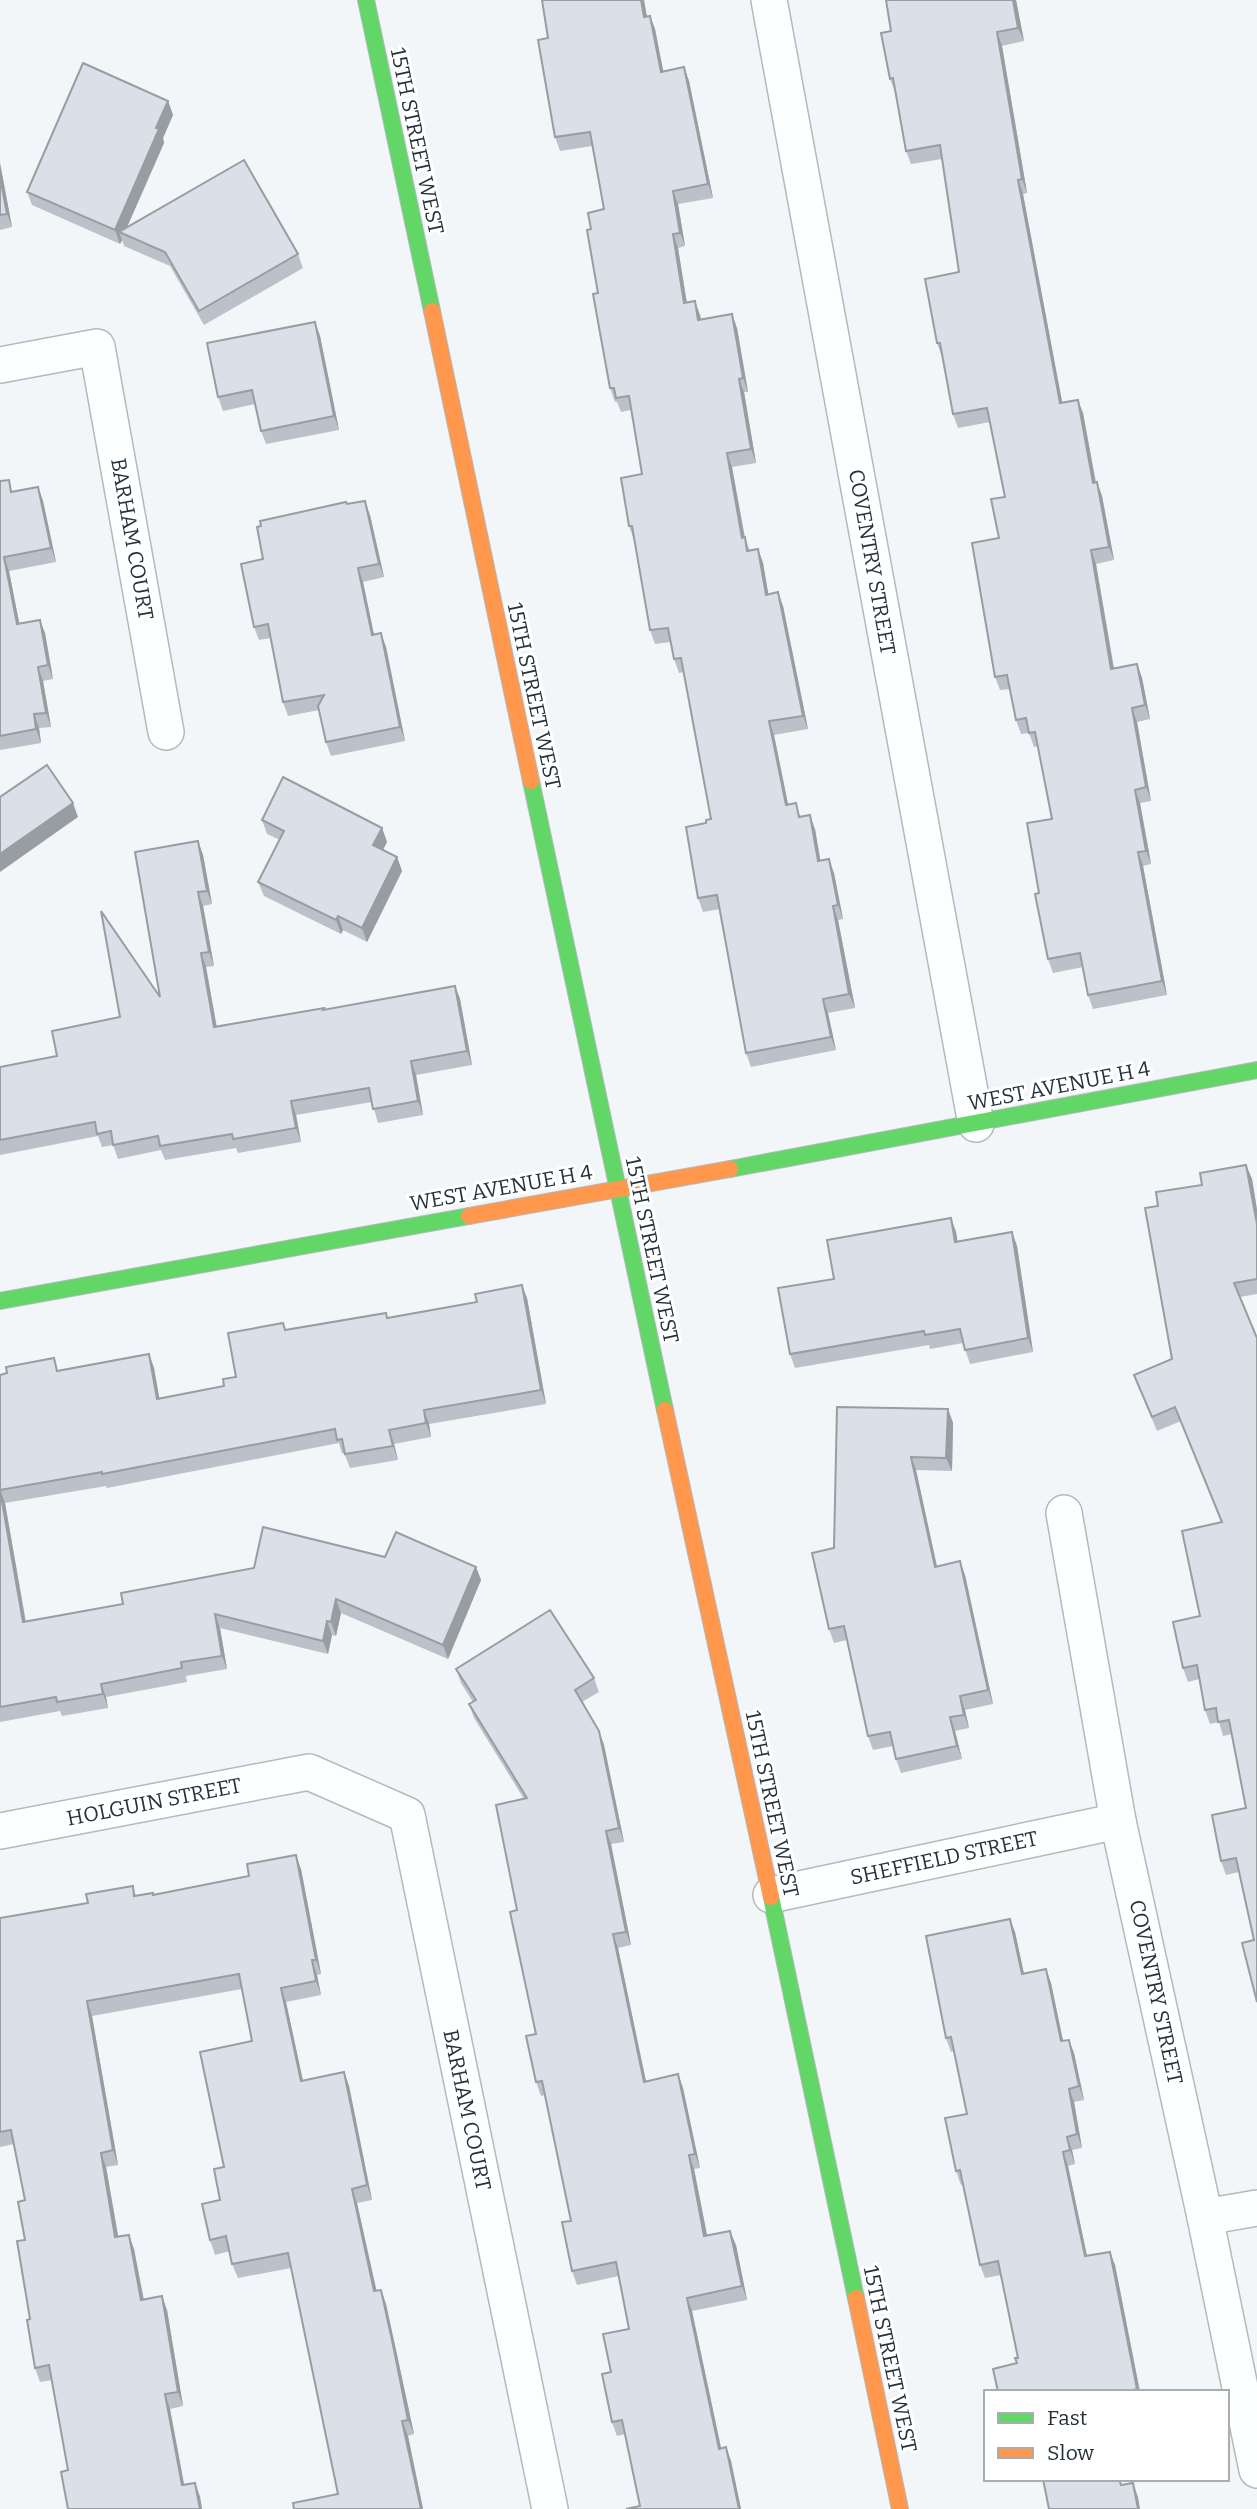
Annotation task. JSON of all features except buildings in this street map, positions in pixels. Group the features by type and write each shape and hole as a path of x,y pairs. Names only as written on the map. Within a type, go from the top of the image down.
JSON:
{"street":[{"name":"15TH STREET WEST","path":"366,0 900,2509"},
{"name":"COVENTRY STREET","path":"769,0 976,1124"},
{"name":"BARHAM COURT","path":"0,365 97,347 166,732"},
{"name":"WEST AVENUE H 4","path":"0,1301 976,1124 1257,1070"},
{"name":"COVENTRY STREET","path":"1065,1513 1118,1821 1205,2217 1257,2470"},
{"name":"BARHAM COURT","path":"309,1772 407,1815 550,2509"},
{"name":"HOLGUIN STREET","path":"0,1831 309,1772"},
{"name":"SHEFFIELD STREET","path":"771,1895 1118,1821"},
{"path":"1205,2217 1257,2208"}],"traffic: fast":[{"path":"366,0 432,311"},
{"path":"531,781 665,1410"},
{"path":"730,1169 1257,1070"},
{"path":"0,1301 469,1216"},
{"path":"771,1897 856,2298"}],"traffic: slow":[{"path":"432,311 531,781"},
{"path":"469,1216 730,1169"},
{"path":"665,1410 771,1897"},
{"path":"856,2298 900,2509"}]}
